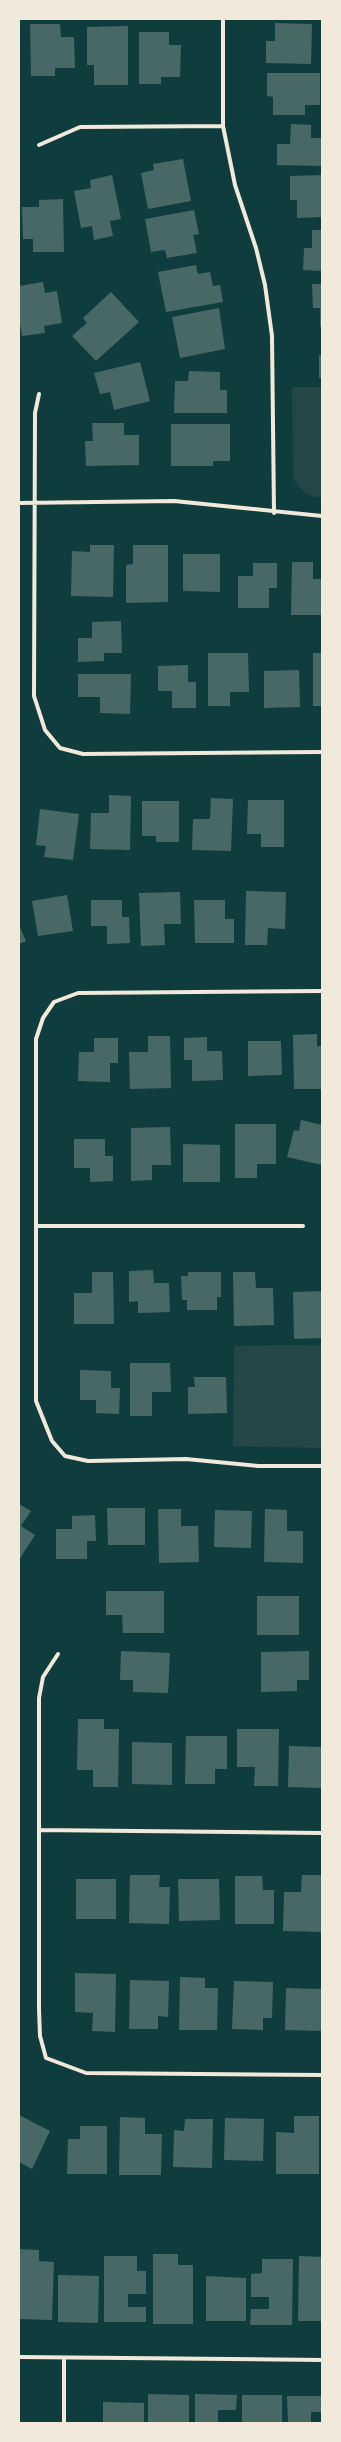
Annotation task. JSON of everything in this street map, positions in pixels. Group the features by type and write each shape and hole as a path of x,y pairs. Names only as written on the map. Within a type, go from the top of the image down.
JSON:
{"street":[{"path":"223,19 223,126 235,185 256,248 265,285 272,336 274,513"},
{"path":"39,146 80,127 223,126"},
{"path":"39,394 35,413 34,696 45,730 60,748 83,754 322,752"},
{"path":"19,503 174,501 274,513 322,516"},
{"path":"322,991 78,993 54,1002 43,1018 36,1039 36,1401 52,1441 65,1456 88,1461 186,1459 258,1466 322,1466"},
{"path":"36,1226 303,1226"},
{"path":"58,1654 43,1677 39,1698 40,2036 46,2058 69,2068 86,2073 322,2076"},
{"path":"39,1830 322,1833"},
{"path":"19,2357 322,2360"},
{"path":"64,2358 64,2423"}],"shaded area":[{"path":"292,387 322,387 322,498 312,496 304,492 298,486 293,477"},
{"path":"322,1345 322,1448 233,1446 234,1346"}],"building":[{"path":"275,23 312,24 311,64 266,63 266,41 275,41"},
{"path":"30,24 60,24 61,37 74,37 75,68 55,68 55,76 31,76"},
{"path":"128,26 128,85 94,85 94,65 87,65 87,27"},
{"path":"139,32 169,32 169,45 181,45 180,77 161,77 161,84 139,84"},
{"path":"267,73 320,73 320,105 305,105 305,115 273,115 273,97 267,96"},
{"path":"291,124 311,125 311,138 322,138 322,166 277,165 277,144 290,144"},
{"path":"183,159 191,201 148,209 141,173 154,170 153,164"},
{"path":"112,175 121,219 110,221 113,236 94,240 92,226 81,228 74,191 91,188 90,180"},
{"path":"322,175 322,217 297,218 297,200 290,200 290,176"},
{"path":"63,199 64,252 33,252 33,239 23,239 22,207 39,207 39,200"},
{"path":"194,210 199,234 193,235 197,253 167,258 165,250 151,252 145,219"},
{"path":"312,230 322,230 322,271 303,270 304,248 312,248"},
{"path":"196,265 198,274 210,272 213,286 220,285 223,302 166,312 158,272"},
{"path":"43,282 45,293 57,291 62,323 44,326 45,333 22,336 19,318 19,286"},
{"path":"312,284 322,284 322,327 320,327 320,308 313,308"},
{"path":"111,292 139,322 96,361 72,336 87,323 83,318"},
{"path":"219,308 225,349 180,358 172,317"},
{"path":"319,355 322,355 322,378 319,378"},
{"path":"140,362 150,401 114,410 110,392 100,394 94,373"},
{"path":"189,371 220,372 220,390 227,390 227,413 174,413 175,381 188,381"},
{"path":"92,423 124,423 124,435 139,435 139,465 86,466 85,441 93,441"},
{"path":"171,424 230,424 230,461 213,461 213,466 171,466"},
{"path":"90,545 114,545 113,597 71,596 72,551 90,552"},
{"path":"133,545 168,545 168,602 126,603 126,565 133,564"},
{"path":"183,554 220,554 220,592 183,591"},
{"path":"292,562 313,562 313,579 322,579 322,615 291,615"},
{"path":"253,563 277,563 277,588 269,588 269,608 238,608 238,576 253,576"},
{"path":"121,621 122,653 104,653 104,661 78,662 78,638 92,638 92,622"},
{"path":"208,653 248,653 249,692 230,692 230,706 208,706"},
{"path":"313,653 322,653 322,706 313,706"},
{"path":"188,665 188,682 196,682 196,708 172,708 172,691 158,691 158,666"},
{"path":"299,670 300,707 264,708 264,671"},
{"path":"78,674 131,674 130,714 100,713 100,697 78,697"},
{"path":"109,795 131,796 130,850 90,849 91,813 109,813"},
{"path":"211,798 233,799 231,851 192,850 193,819 210,819"},
{"path":"248,800 284,800 284,847 261,847 261,834 247,834"},
{"path":"142,801 179,801 179,842 156,842 156,836 142,836"},
{"path":"40,809 79,814 73,860 44,857 46,846 36,845"},
{"path":"246,891 286,892 285,929 268,928 267,945 245,945"},
{"path":"180,892 181,924 164,924 165,945 141,946 139,893"},
{"path":"67,895 73,931 38,936 32,901"},
{"path":"91,900 122,900 122,917 129,917 130,943 107,944 107,926 91,926"},
{"path":"194,900 225,900 225,919 234,919 234,943 195,943"},
{"path":"19,925 26,941 19,944"},
{"path":"317,1034 317,1046 322,1046 322,1089 294,1089 293,1035"},
{"path":"148,1036 170,1036 171,1088 130,1089 129,1052 148,1052"},
{"path":"207,1037 207,1051 222,1051 223,1080 192,1081 192,1060 184,1060 184,1038"},
{"path":"94,1038 118,1038 118,1063 110,1063 110,1082 78,1081 79,1052 94,1052"},
{"path":"248,1041 281,1041 282,1075 248,1076"},
{"path":"301,1120 322,1125 322,1165 287,1157 294,1130 299,1131"},
{"path":"235,1124 276,1124 276,1164 257,1164 257,1178 235,1178"},
{"path":"170,1127 171,1165 152,1165 152,1180 131,1181 131,1128"},
{"path":"74,1139 105,1139 105,1156 113,1156 113,1181 90,1182 90,1168 74,1168"},
{"path":"183,1144 220,1145 220,1182 183,1182"},
{"path":"153,1270 154,1283 169,1283 170,1312 138,1313 138,1301 129,1302 129,1271"},
{"path":"92,1272 113,1272 114,1324 74,1324 74,1293 92,1293"},
{"path":"188,1272 221,1272 221,1297 217,1297 217,1310 187,1310 187,1300 182,1300 181,1276 188,1276"},
{"path":"233,1272 255,1272 256,1288 273,1288 274,1325 234,1326"},
{"path":"322,1291 322,1338 294,1339 293,1292"},
{"path":"130,1363 170,1363 171,1392 152,1392 152,1416 130,1416"},
{"path":"80,1370 111,1371 111,1388 120,1388 119,1414 96,1413 96,1400 80,1400"},
{"path":"194,1377 226,1377 227,1413 188,1414 188,1387 195,1387"},
{"path":"19,1504 31,1511 21,1526 35,1535 19,1560"},
{"path":"107,1508 145,1508 145,1545 108,1545"},
{"path":"158,1509 181,1509 181,1526 198,1526 199,1562 159,1563"},
{"path":"265,1509 287,1510 287,1531 303,1531 303,1563 264,1562"},
{"path":"215,1510 252,1511 251,1548 214,1547"},
{"path":"95,1515 96,1541 87,1541 87,1559 56,1559 56,1529 72,1529 72,1516"},
{"path":"106,1591 164,1591 164,1633 123,1633 122,1615 106,1615"},
{"path":"257,1596 299,1596 299,1635 257,1635"},
{"path":"121,1651 170,1653 168,1693 133,1692 133,1680 120,1680"},
{"path":"309,1651 309,1680 297,1680 297,1691 261,1692 261,1652"},
{"path":"78,1719 104,1719 104,1729 119,1729 118,1787 93,1787 93,1770 77,1770"},
{"path":"237,1729 279,1729 278,1786 254,1786 255,1767 237,1767"},
{"path":"186,1736 227,1736 227,1769 215,1769 215,1784 185,1784"},
{"path":"132,1742 172,1743 172,1785 132,1784"},
{"path":"289,1746 322,1747 322,1788 288,1787"},
{"path":"130,1875 160,1875 159,1887 170,1887 169,1924 129,1923"},
{"path":"302,1875 322,1875 322,1932 283,1931 284,1892 301,1892"},
{"path":"235,1876 262,1876 263,1890 274,1890 274,1924 235,1924"},
{"path":"76,1879 116,1879 116,1919 76,1919"},
{"path":"178,1879 219,1879 220,1920 179,1921"},
{"path":"75,1973 116,1974 115,2032 92,2031 93,2013 75,2012"},
{"path":"180,1977 205,1978 205,1988 218,1988 217,2030 179,2030"},
{"path":"130,1980 169,1981 168,2017 158,2016 158,2029 129,2029"},
{"path":"234,1981 273,1982 272,2018 263,2018 263,2030 232,2029"},
{"path":"286,1988 322,1989 322,2031 285,2030"},
{"path":"19,2115 50,2131 32,2169 19,2162"},
{"path":"294,2116 319,2116 319,2174 276,2174 276,2132 294,2133"},
{"path":"120,2117 145,2118 145,2134 162,2134 161,2175 119,2175"},
{"path":"225,2118 264,2119 263,2161 224,2160"},
{"path":"185,2119 213,2119 212,2168 173,2167 174,2130 184,2131"},
{"path":"80,2126 107,2126 107,2174 67,2174 68,2139 80,2139"},
{"path":"19,2249 39,2250 39,2261 54,2262 52,2320 19,2319"},
{"path":"153,2254 178,2254 178,2265 193,2265 193,2324 153,2324"},
{"path":"104,2256 137,2256 137,2271 146,2271 146,2294 128,2294 128,2307 146,2307 146,2322 104,2322"},
{"path":"299,2256 322,2257 322,2321 298,2321"},
{"path":"262,2259 293,2259 292,2325 250,2325 251,2309 269,2309 269,2297 251,2297 251,2274 262,2273"},
{"path":"58,2275 99,2276 98,2323 58,2322"},
{"path":"206,2276 246,2278 246,2321 206,2321"},
{"path":"148,2394 189,2395 189,2423 148,2423"},
{"path":"195,2394 237,2395 236,2410 218,2410 218,2423 195,2423"},
{"path":"242,2395 282,2395 282,2423 242,2423"},
{"path":"287,2396 322,2396 322,2412 311,2412 311,2423 288,2423"},
{"path":"103,2402 144,2403 144,2423 103,2423"}]}
